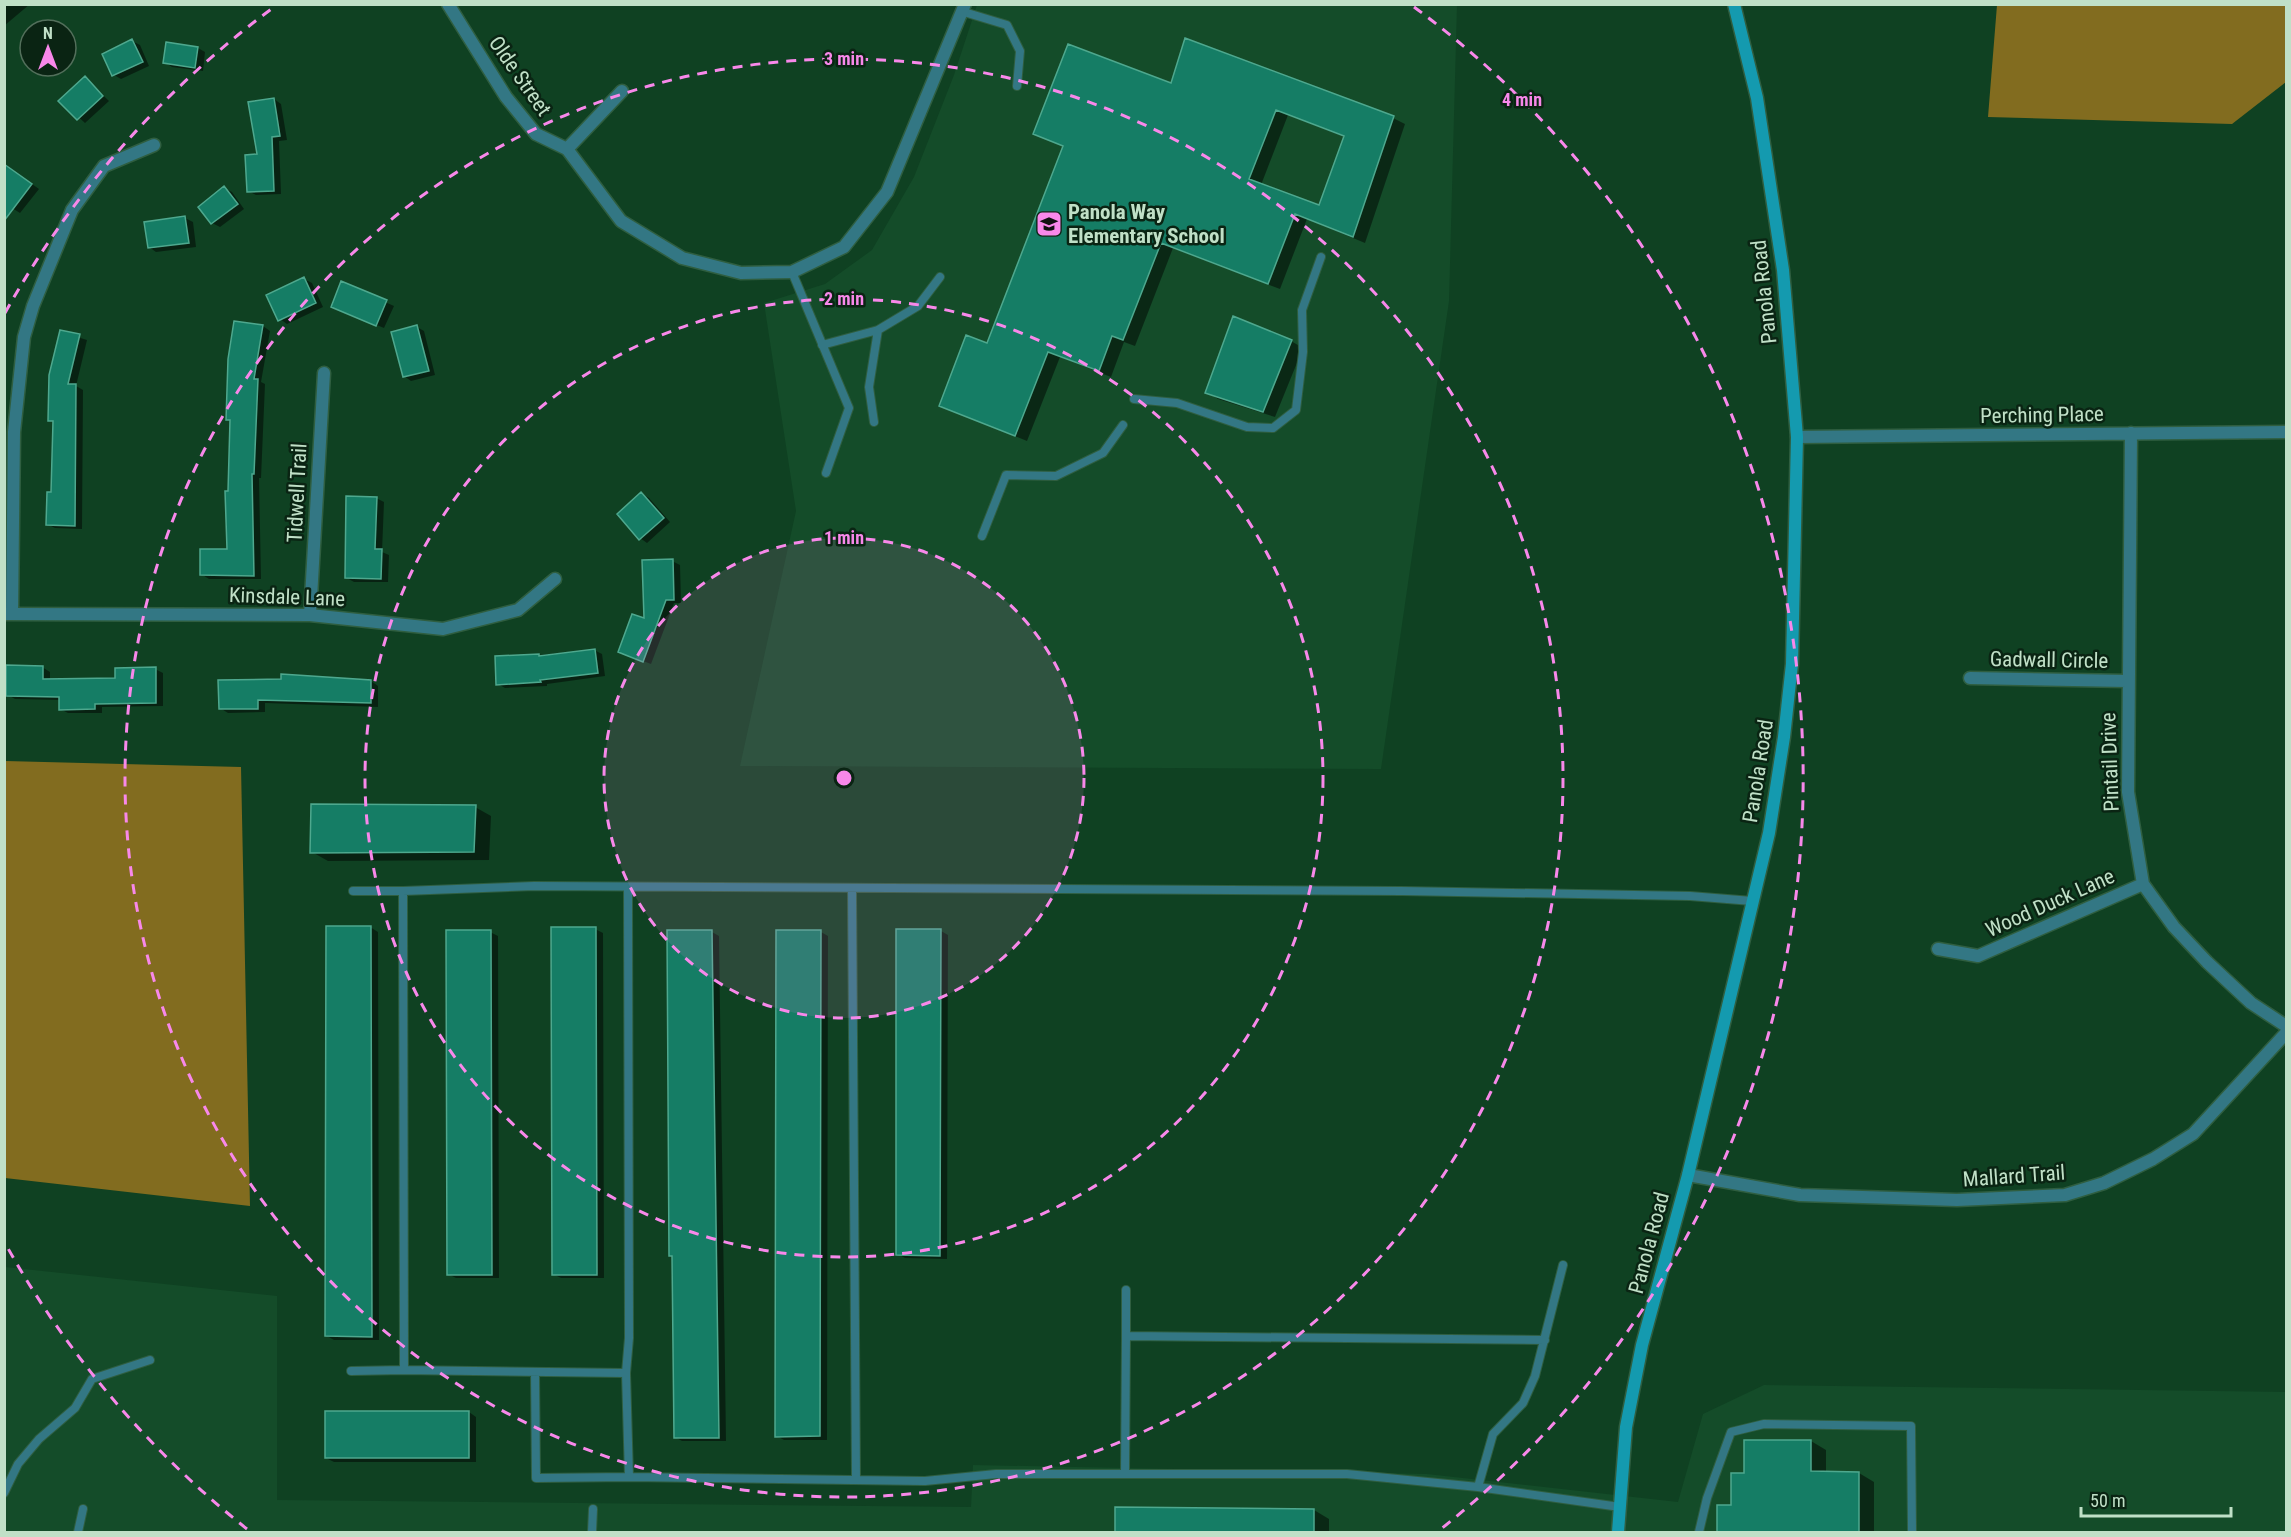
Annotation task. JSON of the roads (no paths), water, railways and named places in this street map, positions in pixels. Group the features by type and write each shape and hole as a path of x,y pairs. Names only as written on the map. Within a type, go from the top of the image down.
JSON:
{"main road":[{"name":"Panola Road","path":"1618,1533 1626,1427 1640,1357 1688,1175 1770,822 1784,737 1792,664 1797,437 1783,270 1757,98 1734,4"}],"street":[{"name":"Olde Street","path":"448,4 506,97 536,134 567,149 621,221 682,258 741,273 792,272"},
{"path":"792,272 844,247 887,192 964,8"},
{"path":"567,149 622,91"},
{"path":"8,614 14,432 24,337 33,306 72,210 104,166 154,145"},
{"name":"Tidwell Trail","path":"310,615 324,373"},
{"name":"Perching Place","path":"1797,437 2286,432"},
{"name":"Pintail Drive","path":"2131,433 2127,681 2128,792 2143,884 2174,927 2207,962 2251,1003 2286,1026"},
{"name":"Kinsdale Lane","path":"8,614 310,615 443,629 518,610 555,579"},
{"name":"Gadwall Circle","path":"1970,678 2127,681"},
{"name":"Wood Duck Lane","path":"1938,949 1978,956 2143,884"},
{"name":"Mallard Trail","path":"1688,1175 1800,1195 1957,1200 2065,1195 2104,1183 2153,1159 2193,1134 2286,1033"}],"lane":[{"path":"964,8 1007,25 1020,51 1017,86"},
{"path":"1134,399 1177,403 1247,427 1273,428 1296,410 1303,352 1302,310 1321,257"},
{"path":"792,272 849,408 826,473"},
{"path":"822,345 878,330 918,306 940,277"},
{"path":"874,422 869,387 878,330"},
{"path":"982,536 1006,475 1056,476 1103,453 1124,425"},
{"path":"353,891 534,886 852,890 1402,891 1690,896 1752,901"},
{"path":"628,888 629,1338 626,1373 629,1477"},
{"path":"852,890 856,1480"},
{"path":"403,891 405,1370"},
{"path":"1478,1487 1493,1434 1523,1403 1535,1376 1563,1265"},
{"path":"1125,1474 1126,1290"},
{"path":"1126,1336 1545,1340"},
{"path":"4,1493 18,1464 39,1439 75,1408 92,1379 150,1360"},
{"path":"351,1371 626,1373"},
{"path":"535,1372 536,1478 926,1481 996,1474 1347,1474 1478,1487 1620,1507"},
{"path":"1699,1533 1707,1498 1731,1432 1764,1424 1911,1426 1912,1533"},
{"path":"78,1533 83,1509"},
{"path":"592,1533 593,1509"}],"place":[{"name":"Panola Way Elementary School","path":"1049,224"}]}
